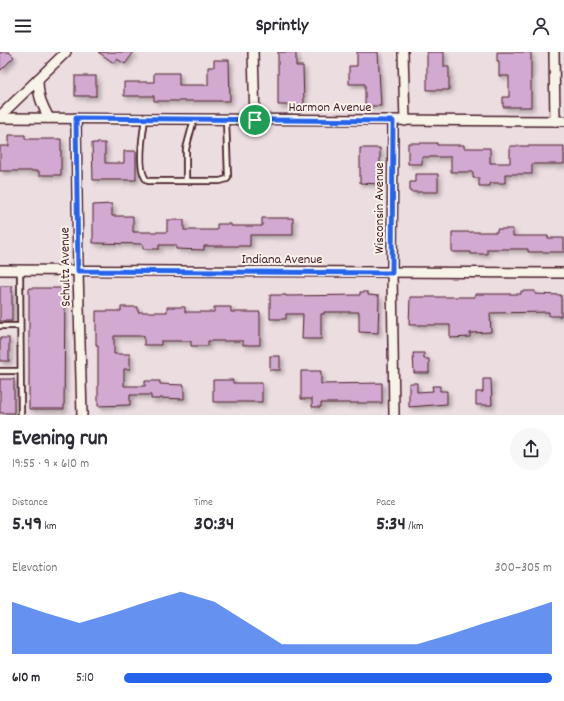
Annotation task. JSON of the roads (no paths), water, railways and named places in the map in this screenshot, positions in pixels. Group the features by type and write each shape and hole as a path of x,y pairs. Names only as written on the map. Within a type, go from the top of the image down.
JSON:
{"street":[{"path":"0,117 66,52"},
{"path":"253,52 255,120"},
{"path":"403,52 405,121"},
{"path":"554,52 560,121"},
{"path":"38,79 40,102 50,118"},
{"name":"Harmon Avenue","path":"0,117 226,120 560,121"},
{"name":"Schultz Avenue","path":"76,118 82,415"},
{"name":"Wisconsin Avenue","path":"393,121 392,273 394,415"},
{"name":"Indiana Avenue","path":"0,270 564,273"}],"lane":[{"path":"145,119 141,144 142,172 144,179 148,181 220,181 227,179 226,120"},
{"path":"186,181 186,149 194,119"},
{"path":"20,270 21,415"},
{"path":"0,326 20,326"},
{"path":"0,371 20,371"}]}
